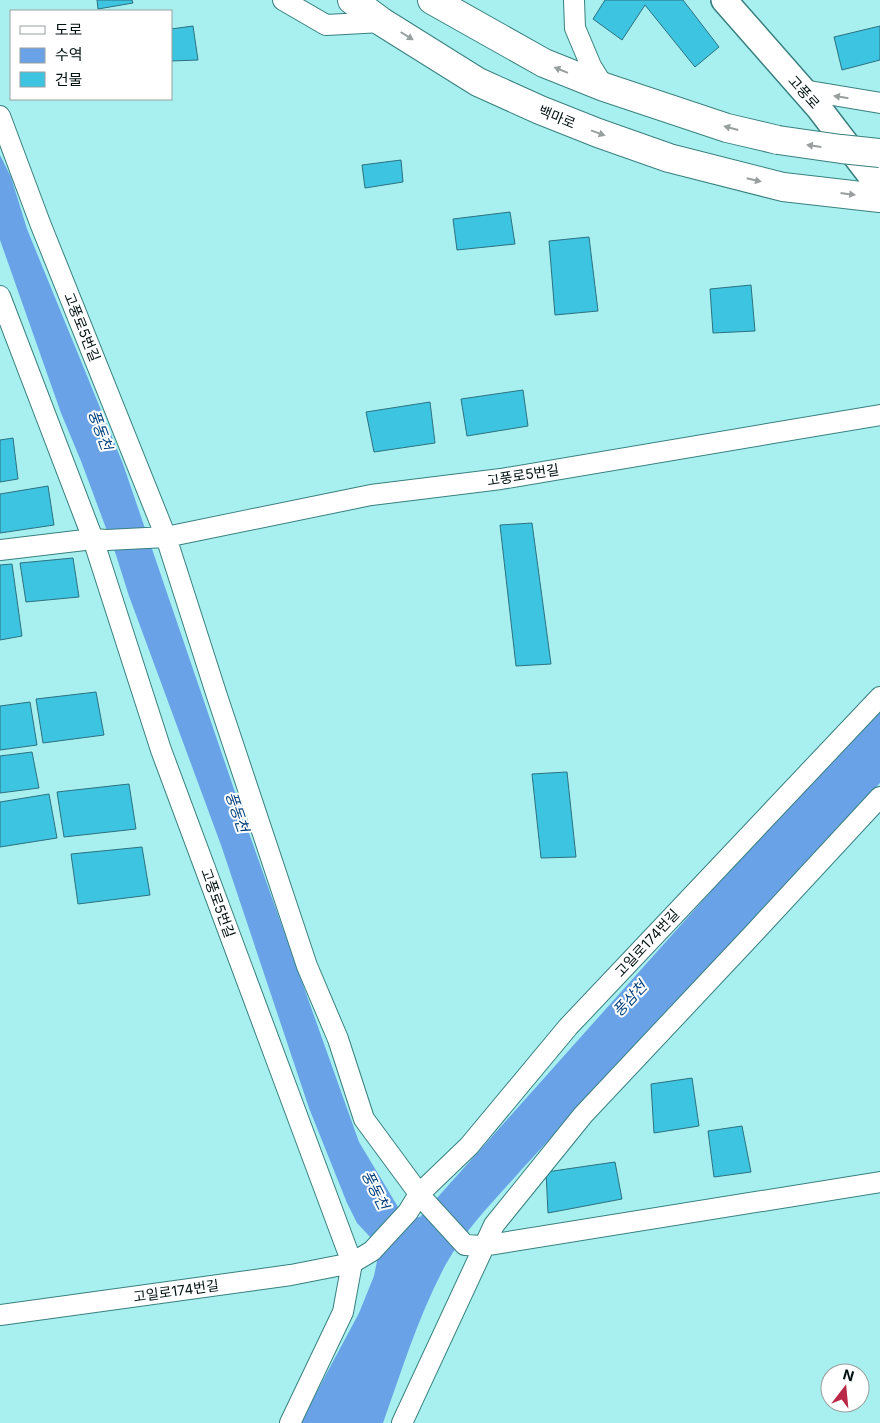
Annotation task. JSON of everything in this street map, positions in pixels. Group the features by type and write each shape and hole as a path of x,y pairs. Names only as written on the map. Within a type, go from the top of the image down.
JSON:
{"main road":[{"name":"백마로","path":"352,0 382,22 478,82 540,110 598,133 669,158 783,187 880,198"},
{"path":"447,2 544,63 604,87 727,128 778,140 880,153"}],"street":[{"path":"283,0 326,25 382,22"},
{"path":"574,0 576,28 592,66 604,87"},
{"name":"고풍로","path":"724,0 818,107 880,188"},
{"path":"803,90 880,103"},
{"name":"고풍로5번길","path":"0,116 161,537 217,696 307,966 338,1039 364,1120 417,1202 474,1246"},
{"name":"고풍로5번길","path":"0,296 100,539 161,750 352,1263"},
{"name":"고풍로5번길","path":"161,537 371,496 501,479 880,415"},
{"path":"0,550 100,539 161,537"},
{"name":"고일로174번길","path":"0,1315 291,1275 352,1263 372,1250 469,1146 568,1027 880,697"},
{"path":"402,1423 474,1246 494,1225 583,1115 880,797"},
{"path":"474,1246 880,1182"},
{"path":"290,1423 343,1312 352,1263"}],"water":[{"path":"0,155 11,177 27,229 123,464 250,836 359,1142 401,1212 409,1218 420,1217 755,842 880,707 880,783 522,1169 472,1226 446,1264 427,1302 383,1423 300,1423 359,1313 374,1276 379,1251 372,1239 357,1223 347,1203 309,1108 221,845 129,596 116,555 61,413 0,240"}],"building":[{"path":"97,0 132,0 133,3 98,9"},
{"path":"605,0 683,0 719,47 695,67 645,5 622,40 593,19"},
{"path":"193,26 198,60 172,61 172,29"},
{"path":"880,26 880,60 842,70 834,37"},
{"path":"401,160 403,182 365,188 362,165"},
{"path":"510,212 515,244 457,250 453,219"},
{"path":"589,237 598,311 555,315 549,241"},
{"path":"751,285 755,331 713,333 710,289"},
{"path":"523,390 528,426 467,436 461,399"},
{"path":"430,402 435,443 374,452 366,412"},
{"path":"13,438 18,479 0,482 0,440"},
{"path":"48,486 54,525 0,533 0,494"},
{"path":"532,523 551,664 516,666 500,525"},
{"path":"73,558 79,597 26,602 20,563"},
{"path":"12,564 22,636 0,640 0,565"},
{"path":"96,692 104,735 43,743 36,699"},
{"path":"30,702 37,745 0,750 0,706"},
{"path":"32,752 39,788 0,793 0,756"},
{"path":"567,772 576,857 541,858 532,774"},
{"path":"129,784 136,829 64,837 57,792"},
{"path":"49,794 57,838 0,847 0,802"},
{"path":"142,847 150,895 78,904 71,854"},
{"path":"692,1078 699,1126 654,1133 651,1084"},
{"path":"742,1126 751,1172 714,1177 708,1131"},
{"path":"615,1162 622,1199 548,1213 546,1172"}],"water label":[{"name":"풍동천","path":"100,430"},
{"name":"풍동천","path":"237,812"},
{"name":"풍삼천","path":"630,999"},
{"name":"풍동천","path":"375,1190"}]}
